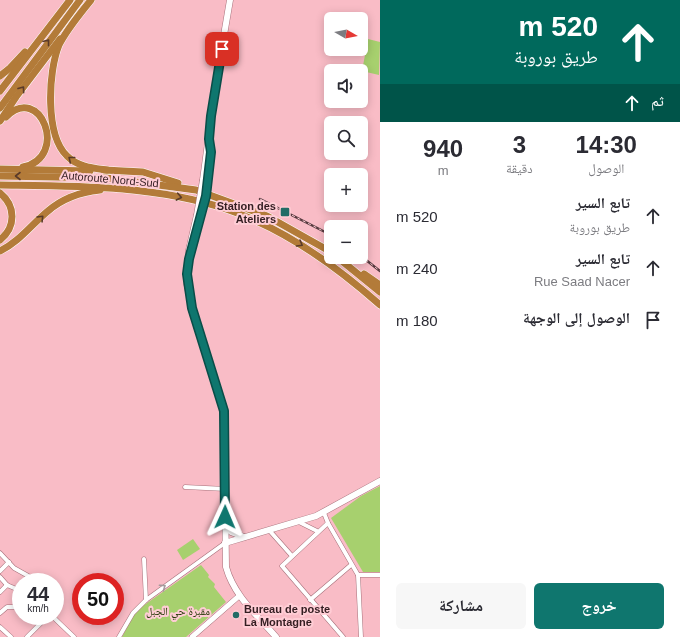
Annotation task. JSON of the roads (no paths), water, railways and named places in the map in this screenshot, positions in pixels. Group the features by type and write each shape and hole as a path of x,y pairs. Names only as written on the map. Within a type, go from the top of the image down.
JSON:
{"highway":[{"path":"0,91 70,0"},
{"path":"0,108 80,0"},
{"path":"0,122 39,66 90,0"},
{"path":"90,0 60,45 52,68 50,94 55,133 62,151 80,165 107,170 155,175 196,190"},
{"path":"0,76 10,68 51,25"},
{"path":"0,122 16,109 31,109 38,113 43,121 47,140 44,154 34,164 22,167 0,169"},
{"path":"0,169 107,170"},
{"name":"Autoroute Nord-Sud","path":"0,176 106,178 196,190 267,216 324,248"},
{"name":"Autoroute Nord-Sud","path":"0,185 73,186 127,189 198,201 227,209 286,236 311,251 369,295 380,306"},
{"path":"0,256 12,248 48,210 70,197 98,190 127,189"},
{"path":"0,193 10,206 12,216 9,230 0,240"},
{"path":"0,251 29,230"},
{"path":"346,264 380,292"},
{"path":"348,264 380,285"}],"main road":[{"path":"230,0 217,76 209,139 211,152 189,259 187,284 190,300 224,411 226,489 225,543 226,567 229,579 239,596 276,637"},
{"path":"225,543 299,522 324,513 380,481"},
{"path":"225,524 231,532 244,537"}],"street":[{"path":"185,487 226,489"},
{"path":"324,513 351,565 358,575 361,637"},
{"path":"299,522 317,531"},
{"path":"328,523 317,531 283,564 282,567 343,637"},
{"path":"268,530 292,556"},
{"path":"119,637 133,612 146,600 225,543"},
{"path":"0,553 8,562 23,573"},
{"path":"144,559 146,600"},
{"path":"0,570 8,562"},
{"path":"310,600 351,565"},
{"path":"358,575 380,575"},
{"path":"0,577 7,585 12,587"},
{"path":"0,592 7,585"},
{"path":"192,637 239,596"},
{"path":"0,613 7,607 12,607"},
{"path":"27,637 39,625"},
{"path":"61,625 74,637"},
{"path":"0,627 11,637"}],"railway":[{"path":"260,199 324,231"},
{"path":"368,262 380,271"}],"place":[{"name":"Station des Ateliers","path":"285,212"},
{"name":"Bureau de poste La Montagne","path":"236,615"}],"park label":[{"name":"مقبرة حي الجبل","path":"178,611"}]}
